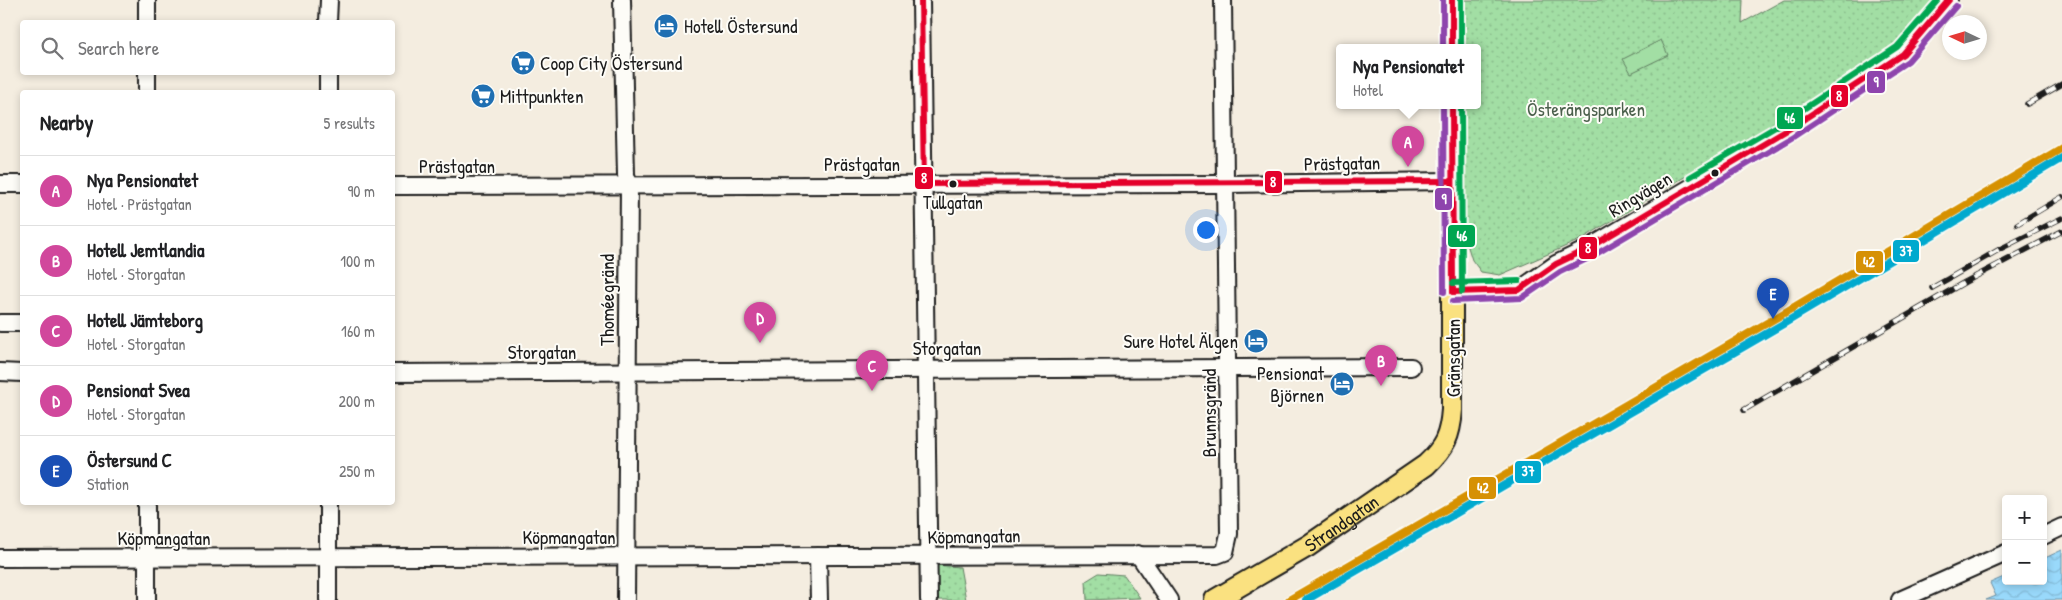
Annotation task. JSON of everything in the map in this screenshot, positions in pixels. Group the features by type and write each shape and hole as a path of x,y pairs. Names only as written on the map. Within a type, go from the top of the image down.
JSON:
{"main road":[{"path":"1452,0 1452,44"},
{"name":"Gränsgatan","path":"1450,430 1453,292 1452,109"},
{"name":"Strandgatan","path":"1215,600 1308,546 1426,465 1441,450 1450,430"}],"street":[{"path":"147,0 147,20"},
{"path":"328,0 328,20"},
{"name":"Thoméegränd","path":"622,0 626,175 629,184 626,600"},
{"path":"921,0 930,556 929,600"},
{"name":"Brunnsgränd","path":"1161,554 1216,555 1225,552 1229,534 1223,0"},
{"name":"Ringvägen","path":"1453,292 1519,290 1556,264 1587,249 1789,129 1856,86 1903,54 1949,0"},
{"path":"147,75 147,90"},
{"path":"328,75 328,90"},
{"name":"Prästgatan","path":"395,186 1226,184 1451,181"},
{"path":"0,184 20,184"},
{"path":"0,323 20,323"},
{"name":"Storgatan","path":"395,372 1411,367"},
{"path":"0,372 20,373"},
{"path":"147,505 147,600"},
{"path":"328,505 328,600"},
{"path":"2047,534 2062,527"},
{"path":"1138,554 1169,600"},
{"name":"Köpmangatan","path":"0,558 1161,554"},
{"path":"1900,600 2002,555"},
{"path":"818,556 819,600"}],"green space":[{"name":"Österängsparken","path":"1463,0 1743,0 1742,23 1784,0 1936,0 1892,49 1812,100 1580,240 1500,275 1481,272 1472,260 1467,244 1460,163 1461,109 1481,109 1481,44 1462,44"},
{"path":"1661,40 1668,55 1631,73 1623,59"},
{"path":"934,565 960,567 966,600 933,600"},
{"path":"1099,573 1124,575 1140,598 1087,600 1086,581"}],"water":[{"path":"2062,550 2062,600 1986,600 1996,596 1990,583 2002,578 2002,585 2047,585 2047,557"}],"railway":[{"path":"2027,104 2062,84"},
{"path":"2017,224 2062,197"},
{"path":"1932,288 2000,249 2062,218"},
{"path":"1744,410 1965,282 2062,231"}],"transit line":[{"name":"8","path":"921,0 924,184 1451,181"},
{"name":"9","path":"1443,0 1443,44"},
{"name":"8","path":"1452,0 1452,44"},
{"name":"46","path":"1461,0 1461,44"},
{"name":"46","path":"1690,177 1784,122 1897,47 1938,0"},
{"name":"8","path":"1453,292 1519,290 1556,264 1587,249 1789,129 1903,54 1949,0"},
{"name":"9","path":"1453,301 1522,298 1560,272 1591,257 1793,137 1908,61 1956,6"},
{"name":"9","path":"1443,109 1444,292"},
{"name":"8","path":"1452,109 1453,292"},
{"name":"46","path":"1461,109 1462,292"},
{"name":"42","path":"1289,600 1779,316 2062,148"},
{"name":"37","path":"1306,600 1783,324 2062,158"},
{"name":"46","path":"1453,283 1519,281"}],"place":[{"name":"Hotell Östersund","path":"666,26"},
{"name":"Coop City Östersund","path":"523,63"},
{"name":"Mittpunkten","path":"483,96"},
{"name":"Nya Pensionatet","path":"1408,167"},
{"name":"Tullgatan","path":"953,184"},
{"name":"Östersund C","path":"1773,319"},
{"name":"Sure Hotel Älgen","path":"1256,341"},
{"name":"Pensionat Svea","path":"760,343"},
{"name":"Pensionat Björnen","path":"1342,384"},
{"name":"Hotell Jemtlandia","path":"1381,386"},
{"name":"Hotell Jämteborg","path":"872,391"}]}
